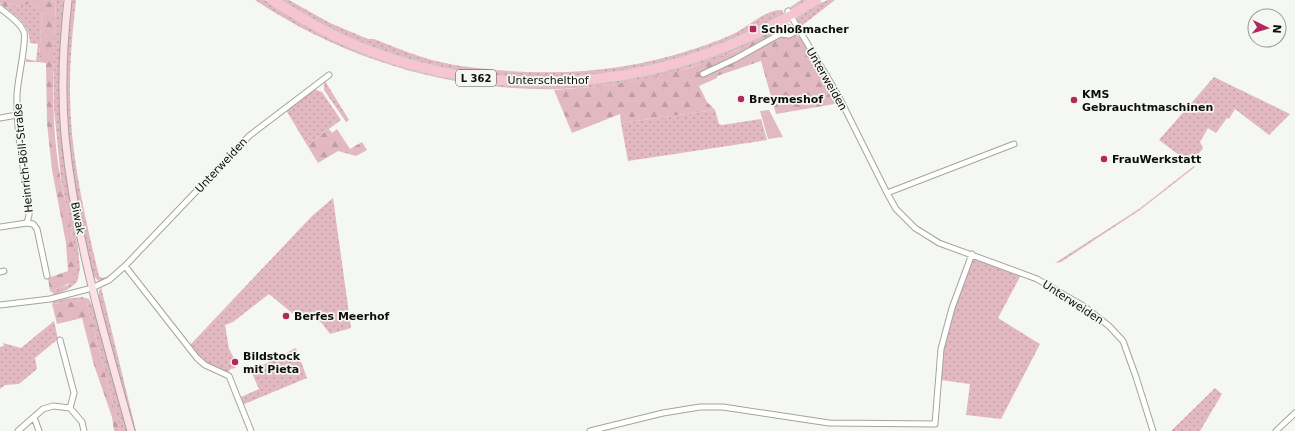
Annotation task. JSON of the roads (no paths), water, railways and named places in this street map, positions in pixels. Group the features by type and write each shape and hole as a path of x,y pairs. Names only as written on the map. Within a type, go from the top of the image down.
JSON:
{"main road":[{"name":"Unterschelthof","path":"272,0 306,21 336,36 409,64 471,77 540,82 587,80 637,74 693,59 755,34 789,14"},
{"name":"L 362","path":"789,14 816,0"}],"street":[{"name":"Biwak","path":"68,0 63,59 63,104 65,136 76,214 92,288 131,431"},
{"name":"Heinrich-Böll-Straße","path":"0,8 20,25 24,35 18,82 17,115 29,206 27,222"},
{"name":"Unterweiden","path":"789,14 838,95 896,209 914,228 939,243 1037,279 1085,307 1109,326 1123,342 1136,376 1153,431"},
{"path":"704,74 780,34 789,35 799,30"},
{"name":"Unterweiden","path":"0,306 50,299 92,288 109,280 125,266 248,136 329,75"},
{"path":"0,118 17,115"},
{"path":"887,193 1014,144"},
{"name":"Heinrich-Böll-Straße","path":"0,227 27,222 33,224 37,229 47,276"},
{"path":"590,431 663,413 700,406 723,407 829,423 935,424 942,350 952,308 972,254"},
{"path":"125,266 197,358 205,365 229,376 251,431"},
{"path":"60,340 74,393 70,408"},
{"path":"18,431 43,409 53,406 70,408 82,422 84,431"},
{"path":"1276,431 1295,413"},
{"path":"34,417 39,431"}],"place":[{"name":"Schloßmacher","path":"753,29"},
{"name":"Breymeshof","path":"741,99"},
{"name":"KMS Gebrauchtmaschinen","path":"1074,100"},
{"name":"FrauWerkstatt","path":"1104,159"},
{"name":"Berfes Meerhof","path":"286,316"},
{"name":"Bildstock mit Pieta","path":"235,362"}]}
